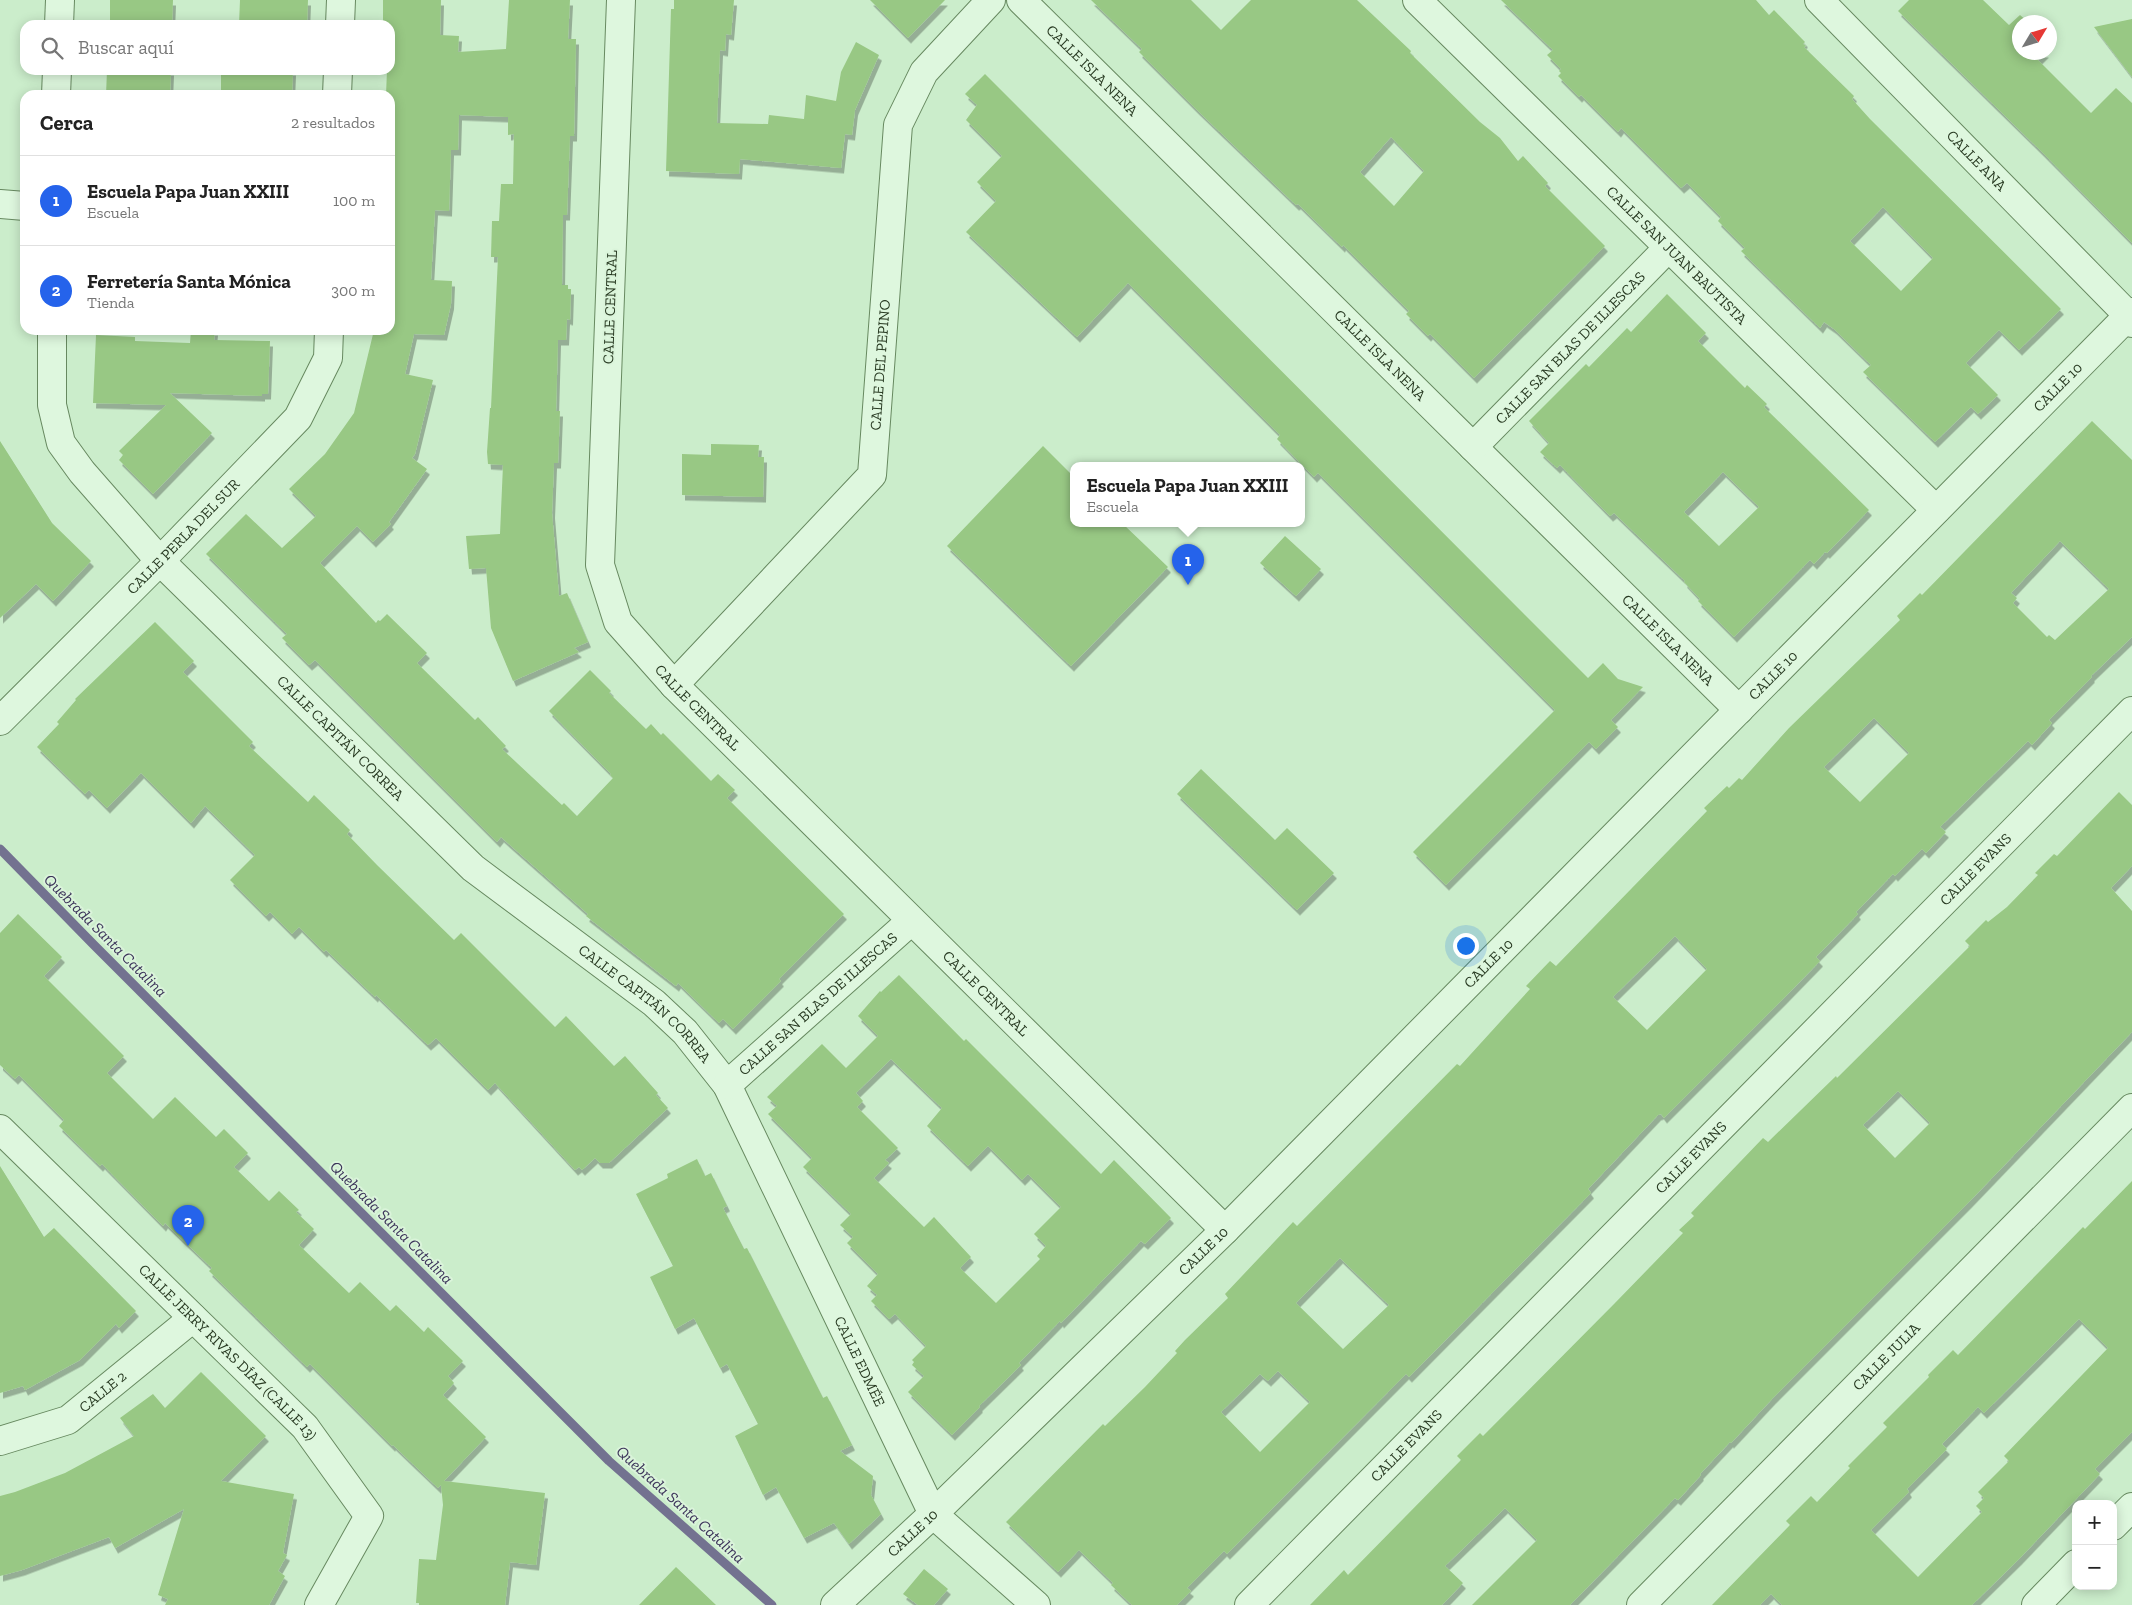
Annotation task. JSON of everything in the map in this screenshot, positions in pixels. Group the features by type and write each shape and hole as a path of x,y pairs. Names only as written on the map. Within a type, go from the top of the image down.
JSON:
{"street":[{"path":"59,20 60,0"},
{"path":"340,0 340,20"},
{"name":"CALLE CENTRAL","path":"621,0 600,565 618,622 674,685 1225,1230"},
{"name":"CALLE DEL PEPINO","path":"674,685 872,476 898,125 924,72 991,0"},
{"name":"CALLE ISLA NENA","path":"1021,0 1738,710"},
{"name":"CALLE SAN JUAN BAUTISTA","path":"1417,0 1936,510"},
{"name":"CALLE ANA","path":"1819,0 2131,317"},
{"path":"56,90 57,75"},
{"path":"337,90 338,75"},
{"path":"0,204 20,206"},
{"name":"CALLE SAN BLAS DE ILLESCAS","path":"1472,447 1668,248"},
{"name":"CALLE 10","path":"835,1605 933,1514 1225,1230 1936,510 2131,317"},
{"name":"CALLE CAPITÁN CORREA","path":"52,335 52,405 61,443 82,472 160,561 473,868 654,1004 685,1032 727,1085"},
{"name":"CALLE PERLA DEL SUR","path":"0,721 160,561 298,418 328,358 329,335"},
{"name":"CALLE EVANS","path":"1249,1605 2132,711"},
{"name":"CALLE SAN BLAS DE ILLESCAS","path":"727,1085 911,921"},
{"name":"CALLE EDMÉE","path":"727,1085 933,1514 1036,1605"},
{"name":"CALLE JULIA","path":"1641,1605 2132,1108"},
{"name":"CALLE JERRY RIVAS DÍAZ (CALLE 13)","path":"0,1129 306,1428 369,1516 319,1605"},
{"name":"CALLE 2","path":"0,1441 68,1420 193,1318"},
{"path":"2117,1522 2132,1507"},
{"path":"2036,1605 2072,1568"}],"building":[{"path":"110,0 173,0 172,20 110,20"},
{"path":"240,0 308,0 307,20 239,20"},
{"path":"383,0 441,0 440,35 459,36 458,52 506,49 509,0 570,0 568,39 576,39 574,136 570,136 567,215 563,215 562,285 568,285 568,289 571,289 570,320 567,319 566,340 558,340 556,411 560,411 558,463 554,463 552,513 559,596 567,593 588,642 574,648 579,652 513,681 491,628 486,568 469,569 466,536 500,534 503,465 488,464 487,452 491,408 498,257 491,257 492,221 499,221 501,184 513,184 514,134 508,135 508,117 459,115 458,150 451,150 449,211 435,210 431,280 452,281 451,304 444,335 414,334 405,374 433,380 415,454 412,458 427,469 389,522 391,524 373,542 357,526 320,563 376,623 387,614 427,653 417,663 475,720 478,717 506,746 502,749 562,805 564,803 577,816 613,778 549,711 590,670 611,691 609,693 646,729 651,724 661,735 663,733 711,781 718,774 735,790 727,798 844,914 779,979 781,981 733,1029 723,1019 719,1023 678,983 676,986 586,916 588,914 501,837 497,842 315,660 309,665 282,638 287,634 206,554 246,514 282,548 316,516 289,489 325,454 354,413 373,335 395,335 395,90 386,90 387,75 395,75 395,20 383,20"},
{"path":"674,0 734,0 731,35 726,34 725,51 720,50 717,123 768,124 769,115 804,119 806,95 836,101 841,72 856,42 879,55 855,110 852,135 845,134 841,168 740,159 739,174 666,171 671,9 674,9"},
{"path":"870,0 945,0 908,38"},
{"path":"1091,0 1191,0 1221,30 1251,0 1357,0 1411,51 1410,53 1480,122 1500,138 1518,161 1523,156 1548,183 1545,186 1605,246 1474,378 1430,334 1428,336 1406,314 1409,311 1343,245 1342,247 1298,204 1296,205 1197,110 1139,52 1142,49","holes":["1391,137 1424,171 1394,206 1360,172"]},
{"path":"1501,0 1756,0 1769,15 1774,10 1805,42 1803,44 1806,46 1804,47 1854,96 1852,99 1870,119 2061,309 2019,350 1999,330 1966,363 1998,395 1978,414 1971,407 1935,442 1863,372 1871,365 1834,329 1824,322 1820,328 1741,251 1745,248 1718,221 1721,217 1687,183 1681,188 1621,128 1618,132 1581,95 1579,97 1558,76 1561,73 1559,71 1561,69 1547,55 1553,50","holes":["1883,207 1933,258 1901,291 1850,241"]},
{"path":"1909,0 1983,0 2009,25 2012,22 2012,60 2038,60 2091,113 2116,88 2132,103 2132,243 2041,151 1898,11"},
{"path":"2132,19 2132,77 2094,27"},
{"path":"985,74 1588,678 1603,663 1618,679 1643,687 1611,720 1618,727 1596,749 1589,742 1446,885 1413,852 1555,710 1318,473 1314,477 1305,468 1305,462 1299,462 1277,439 1280,435 1128,283 1077,337 966,232 996,201 977,182 1002,156 966,120 977,105 965,94"},
{"path":"107,75 171,75 170,90 106,90"},
{"path":"221,75 293,75 292,90 221,90"},
{"path":"1667,294 1706,333 1698,341 1745,388 1747,385 1767,404 1764,407 1869,510 1827,553 1825,552 1814,564 1810,560 1734,637 1698,601 1700,599 1685,581 1614,513 1610,516 1560,465 1557,468 1540,452 1549,443 1529,421 1586,364 1589,367 1627,328 1631,332","holes":["1723,472 1759,507 1719,546 1684,512"]},
{"path":"96,335 135,337 135,341 190,343 191,335 214,335 214,340 270,341 268,394 262,394 262,396 170,393 212,433 153,494 119,460 123,455 119,451 166,405 93,403"},
{"path":"2092,421 2132,460 2132,637 2049,720 2052,723 2032,745 2028,741 1940,827 1946,832 1926,853 1922,849 1895,876 1893,874 1856,912 1858,914 1816,957 1820,961 1785,997 1664,1118 1661,1114 1658,1115 1588,1189 1591,1193 1409,1377 1406,1374 1227,1554 1224,1551 1187,1588 1191,1591 1177,1605 1132,1605 1111,1585 1113,1583 1079,1550 1058,1572 1006,1522 1103,1424 1105,1426 1145,1387 1177,1353 1175,1351 1185,1340 1228,1298 1225,1294 1293,1222 1297,1226 1457,1064 1460,1066 1530,989 1526,986 1550,961 1556,966 1707,811 1704,808 1727,786 1729,788 1739,778 1742,780 1789,728 1900,620 1897,616 1920,593 1922,595","holes":["2060,541 2109,589 2055,640 2049,635 2047,637 2013,603 2017,598 2011,593","1874,718 1909,753 1860,802 1824,767","1675,936 1707,969 1647,1030 1613,997","1340,1258 1389,1305 1343,1349 1296,1303","1278,1371 1310,1402 1260,1452 1221,1412 1260,1374 1268,1381"]},
{"path":"0,441 52,523 91,561 53,601 36,584 0,618"},
{"path":"711,444 759,445 758,457 764,457 763,497 682,495 682,454 711,455"},
{"path":"1043,446 1070,473 1070,527 1126,527 1168,567 1071,666 947,546"},
{"path":"1285,536 1321,569 1296,596 1260,563"},
{"path":"155,622 194,661 183,672 253,742 249,746 308,802 314,795 350,830 347,834 454,940 461,933 555,1027 566,1016 614,1066 625,1056 658,1093 656,1095 668,1108 609,1163 600,1163 595,1158 582,1170 579,1167 575,1170 495,1083 488,1090 436,1038 428,1045 376,995 375,997 299,927 292,934 270,912 266,916 230,880 255,855 205,806 191,823 141,773 107,808 89,790 85,794 37,747 59,724 57,722 75,699"},
{"path":"1201,769 1275,840 1287,828 1334,873 1297,910 1177,794"},
{"path":"2119,792 2132,805 2132,866 2111,888 2132,911 2132,1032 1969,1202 1730,1442 1678,1500 1675,1498 1570,1605 1472,1605 1537,1540 1505,1508 1445,1566 1463,1583 1442,1605 1310,1605 1344,1570 1348,1575 1461,1460 1457,1456 1480,1433 1483,1436 1683,1233 1679,1230 1694,1216 1691,1213 1763,1138 1768,1142 1836,1076 1837,1078 1970,946 1965,941 1986,920 1988,922 2007,907 2038,875 2035,873 2054,854 2057,856","holes":["1898,1091 1930,1123 1895,1158 1863,1125"]},
{"path":"18,914 62,957 44,976 124,1056 107,1073 153,1119 175,1097 216,1137 224,1129 248,1153 234,1167 269,1201 279,1191 299,1210 296,1212 314,1229 299,1245 349,1293 360,1282 390,1311 396,1305 424,1332 428,1327 463,1361 448,1376 454,1383 443,1395 486,1437 444,1481 545,1493 536,1565 510,1562 505,1605 419,1605 419,1603 416,1603 419,1559 436,1560 443,1505 441,1485 438,1488 392,1446 310,1364 307,1367 209,1271 212,1268 165,1223 163,1226 102,1164 100,1166 59,1126 64,1120 19,1075 15,1079 0,1065 0,933"},
{"path":"899,975 1101,1174 1114,1160 1171,1218 1145,1244 1141,1241 1061,1323 1060,1321 1019,1363 1021,1365 952,1435 908,1392 924,1376 912,1365 914,1362 912,1360 926,1346 895,1314 889,1319 871,1301 877,1295 867,1286 878,1274 847,1243 853,1237 840,1225 851,1214 803,1167 812,1158 768,1114 777,1106 767,1097 822,1044 846,1068 878,1036 858,1016","holes":["891,1059 942,1108 927,1126 968,1166 988,1146 1022,1180 1028,1174 1061,1207 1034,1234 1046,1246 1037,1256 1040,1259 996,1303 960,1268 971,1257 934,1217 924,1227 874,1178 889,1163 885,1160 898,1148 857,1107 863,1101 856,1093"]},
{"path":"697,1159 705,1176 711,1173 727,1206 723,1208 744,1249 747,1248 823,1398 827,1396 852,1445 840,1451 873,1476 871,1495 881,1514 849,1544 834,1523 804,1538 776,1487 763,1495 735,1436 758,1424 727,1364 720,1368 694,1318 675,1329 650,1277 673,1266 636,1194 668,1178 667,1174"},
{"path":"0,1166 44,1237 54,1228 136,1311 119,1328 116,1324 80,1360 25,1390 23,1386 0,1393"},
{"path":"2132,1181 2132,1432 2095,1469 2100,1474 2075,1500 2072,1500 2072,1503 2019,1559 1972,1605 1782,1605 1771,1594 1760,1605 1712,1605 1790,1525 1786,1521 1811,1496 1817,1502 1850,1468 1848,1466 1887,1427 1883,1423 1929,1377 1928,1375 1953,1350 1958,1355 2083,1227 2085,1229","holes":["2079,1319 2108,1348 2004,1456 2009,1461 1978,1492 1984,1498 1976,1506 1982,1512 1918,1577 1871,1530 1909,1492 1907,1489 1947,1449 1942,1444 1978,1407 1984,1413"]},
{"path":"201,1372 266,1436 221,1481 294,1494 283,1553 287,1555 278,1571 285,1576 269,1605 165,1605 168,1599 158,1595 184,1509 115,1548 109,1537 22,1570 0,1576 0,1496 65,1473 134,1436 120,1418 153,1394 165,1408"},
{"path":"676,1567 716,1605 639,1605"},
{"path":"924,1569 948,1589 934,1605 918,1605 903,1594"}],"waterway":[{"name":"Quebrada Santa Catalina","path":"0,849 609,1461 772,1605"}],"place":[{"name":"Escuela Papa Juan XXIII","path":"1188,585"},
{"name":"Ferretería Santa Mónica","path":"188,1246"}]}
